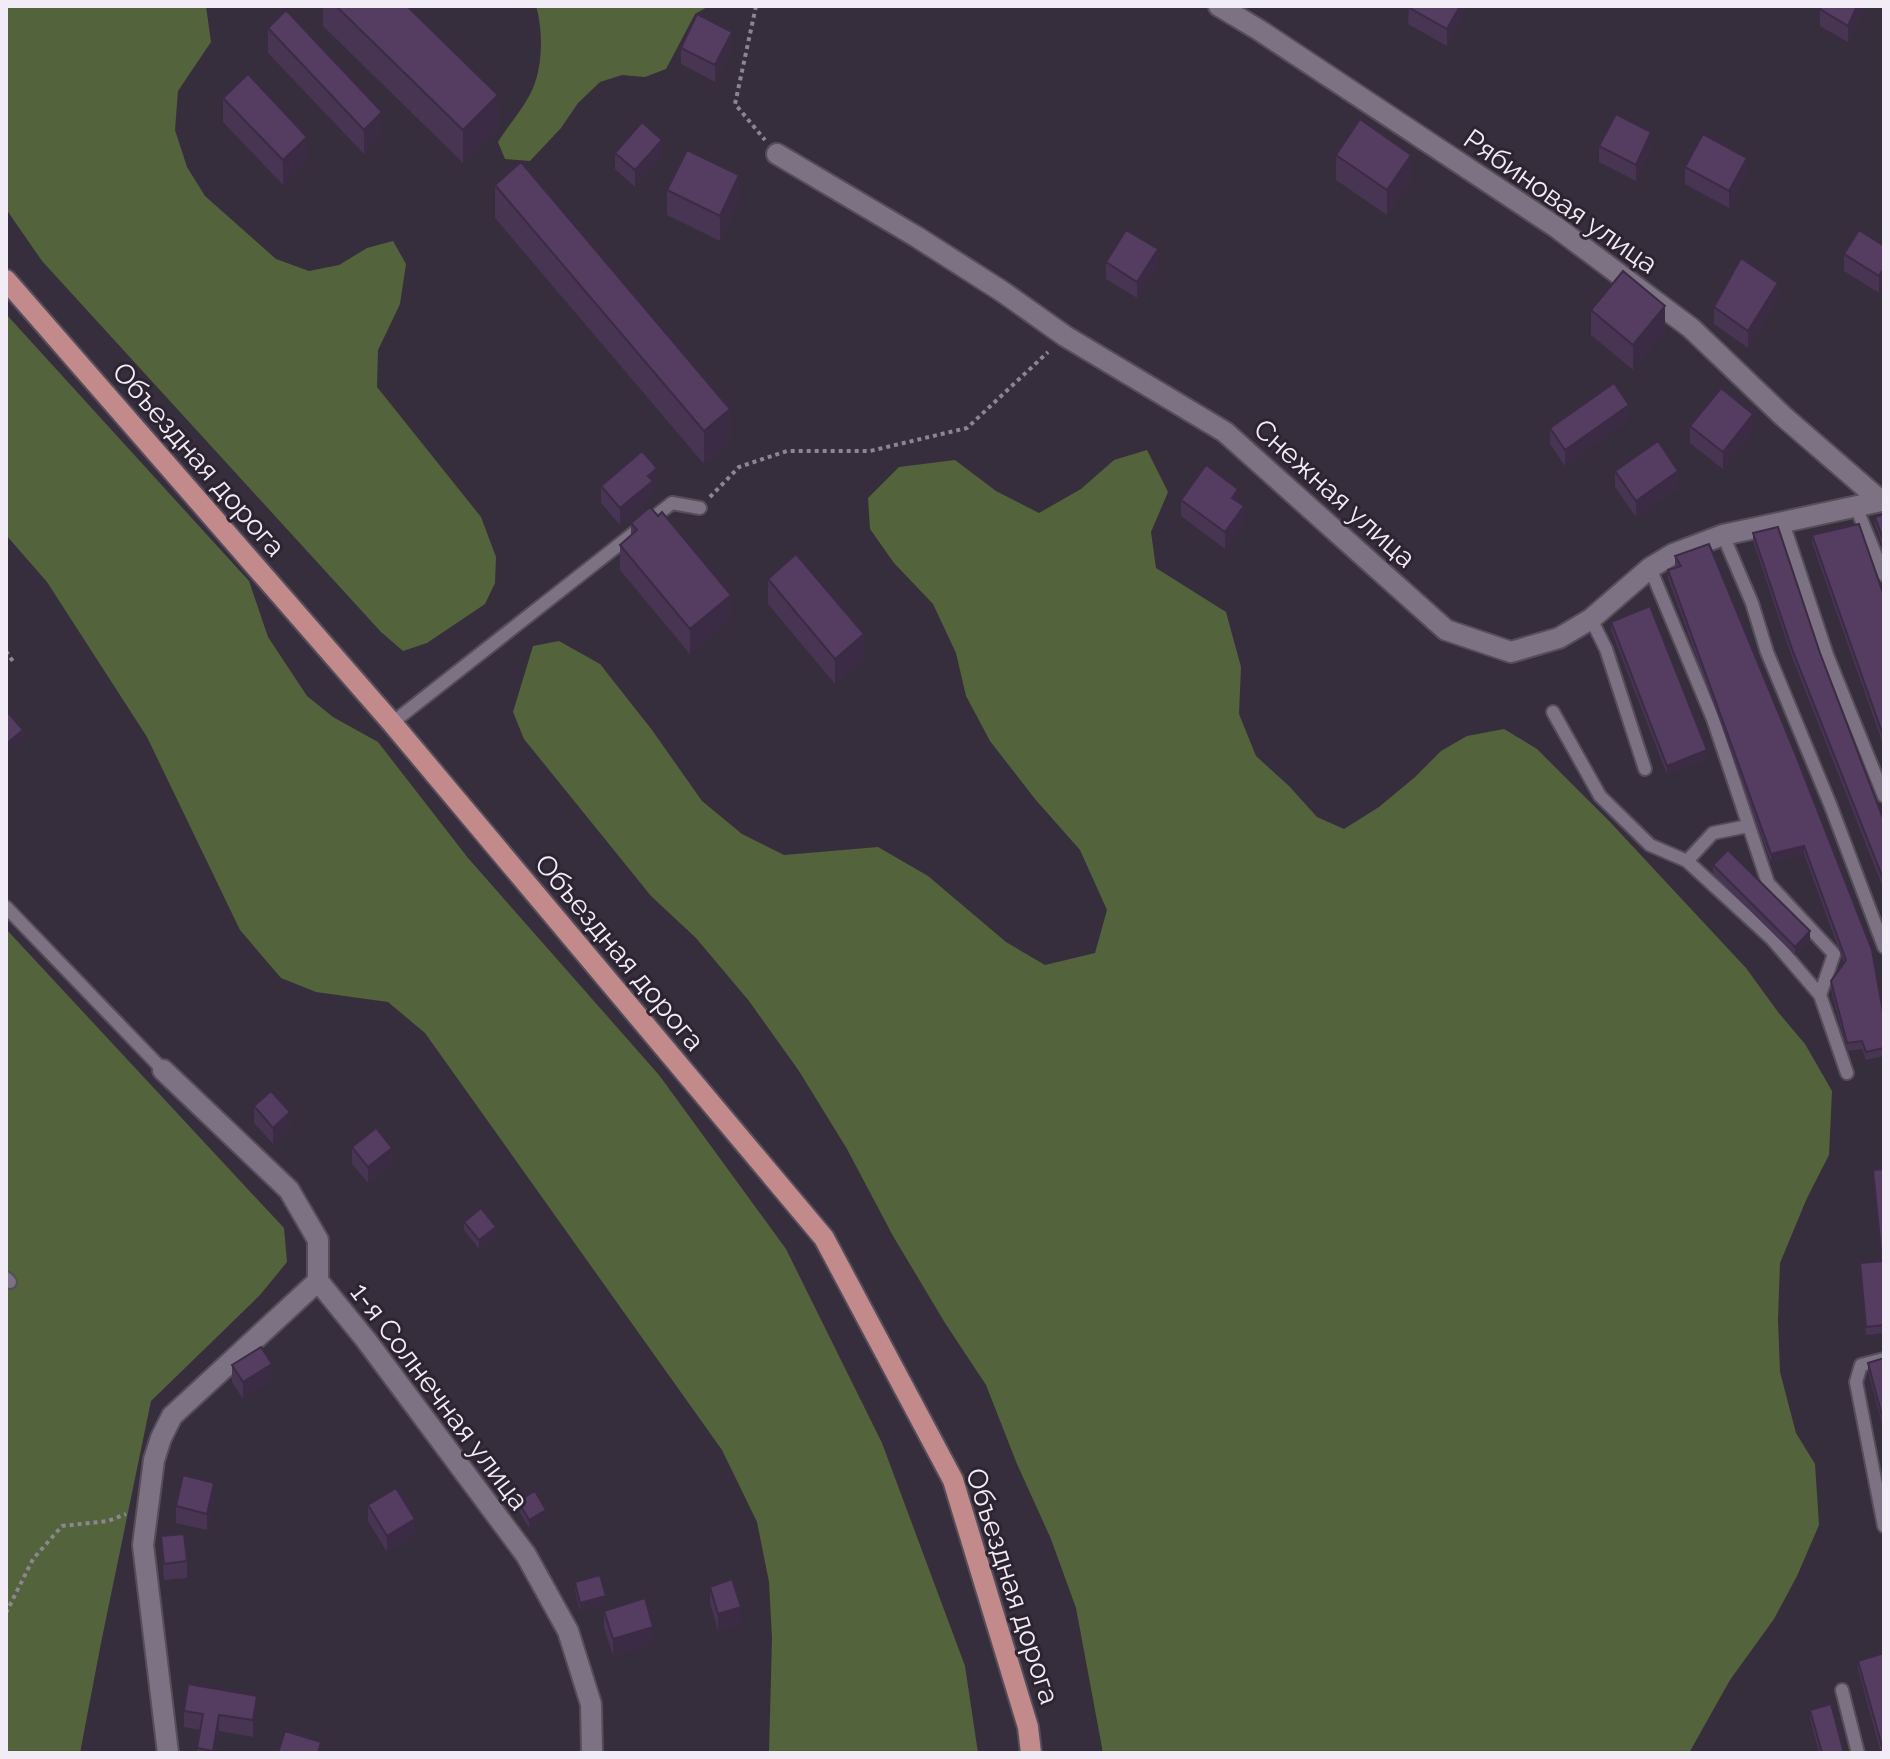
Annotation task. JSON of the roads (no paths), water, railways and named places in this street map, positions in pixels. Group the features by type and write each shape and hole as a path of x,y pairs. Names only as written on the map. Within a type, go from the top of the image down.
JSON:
{"main road":[{"name":"Объездная дорога","path":"6,280 392,723 824,1238 953,1480 1028,1727 1031,1753"}],"street":[{"name":"Рябиновая улица","path":"1219,6 1543,218 1618,273 1691,328 1783,416 1883,501"},
{"name":"Снежная улица","path":"777,154 942,253 1065,336 1225,432 1446,630 1511,652 1559,638 1591,619 1650,568 1673,554 1723,535 1883,501"},
{"name":"1-я Солнечная улица","path":"163,1070 289,1190 318,1240 318,1281 366,1340 526,1555 568,1631 591,1704 592,1753"},
{"path":"168,1753 143,1545 154,1460 172,1416 318,1281"}],"lane":[{"path":"392,723 672,503 700,508"},
{"path":"1856,507 1884,575"},
{"path":"1783,523 1827,655 1884,796"},
{"path":"1723,535 1884,947"},
{"path":"1650,568 1713,719 1768,883 1834,954 1820,995"},
{"path":"1591,619 1606,649 1645,769"},
{"path":"1553,712 1600,796 1650,845 1687,861 1772,939 1820,995 1847,1073"},
{"path":"1687,861 1713,833 1748,826"},
{"path":"6,907 163,1070"},
{"path":"1884,1359 1861,1365 1856,1382 1884,1526"},
{"path":"1842,1690 1858,1753"}]}
